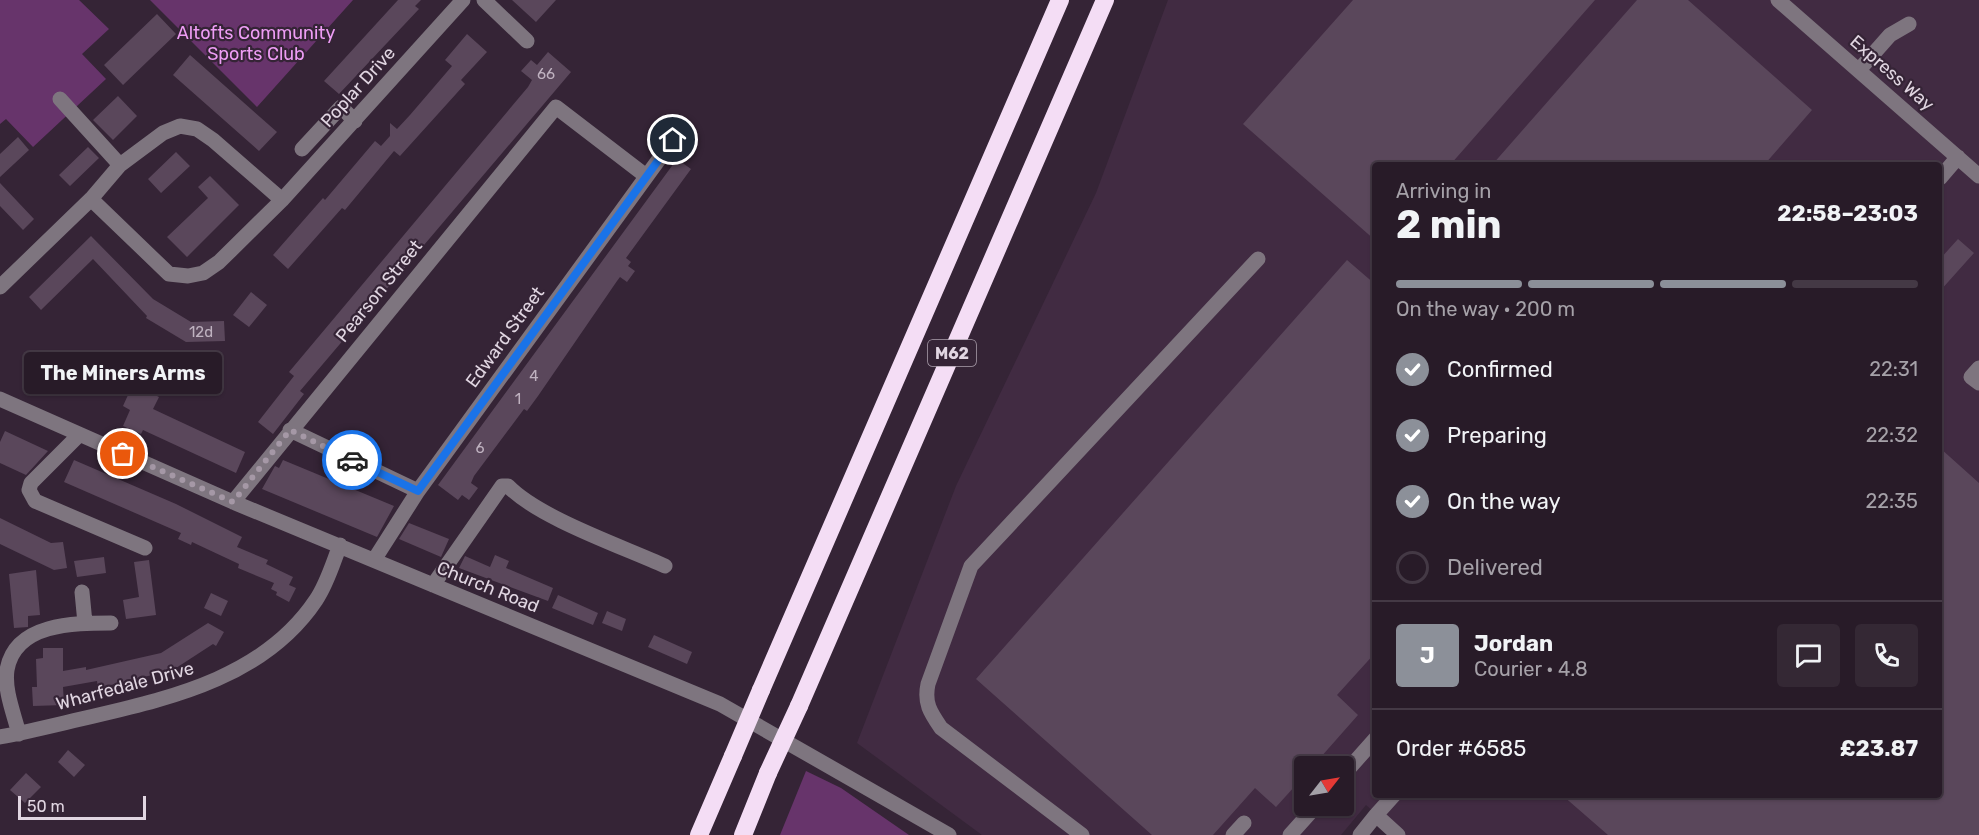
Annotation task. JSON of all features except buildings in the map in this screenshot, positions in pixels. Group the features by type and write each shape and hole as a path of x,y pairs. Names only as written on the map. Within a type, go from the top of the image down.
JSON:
{"highway":[{"name":"M62","path":"699,835 1060,0"},
{"name":"M62","path":"743,835 1105,0"}],"street":[{"name":"Poplar Drive","path":"90,199 169,274 188,276 203,273 219,262 282,200 463,0"},
{"path":"484,0 527,41"},
{"name":"Express Way","path":"1778,0 1979,176"},
{"path":"1859,70 1890,35 1909,24"},
{"path":"60,99 120,165"},
{"path":"302,149 341,107 355,121"},
{"name":"Pearson Street","path":"233,502 556,107 646,176"},
{"path":"0,287 90,199 120,165 162,133 180,126 197,129 282,200"},
{"name":"Edward Street","path":"374,560 418,491 673,140"},
{"path":"1942,176 1958,157"},
{"path":"1082,835 941,728 930,713 925,698 928,684 971,566 1258,259"},
{"path":"1979,368 1971,377 1979,383"},
{"name":"Church Road","path":"0,399 233,502 720,704 949,835"},
{"path":"290,430 418,491"},
{"path":"79,435 30,483 29,490 35,501 145,548"},
{"path":"433,585 502,486 508,486 514,494 535,507 665,566"},
{"name":"Wharfedale Drive","path":"0,737 152,702 201,686 243,667 278,642 316,600 340,545"},
{"path":"82,592 85,623"},
{"path":"19,734 10,699 6,648 42,631 85,623 111,623"},
{"path":"1354,763 1372,742"},
{"path":"1360,835 1391,798"},
{"path":"1290,835 1307,816"},
{"path":"1376,816 1398,835"},
{"path":"1233,835 1244,823"}],"shaded area":[{"path":"1168,0 1979,0 1979,835 1400,835 1366,805 1341,835 982,835 857,743 956,486 1096,193"}],"green space":[{"path":"0,0 79,0 109,29 82,54 106,79 33,147 6,119 0,124"},
{"name":"Altofts Community Sports Club","path":"150,0 353,0 257,107"},
{"path":"806,771 841,788 909,835 780,835"}],"way so far":[{"path":"123,454 233,502 290,430 352,460"}],"place":[{"name":"The Miners Arms","path":"123,454"}],"route":[{"path":"352,460 418,491 673,140"}]}
